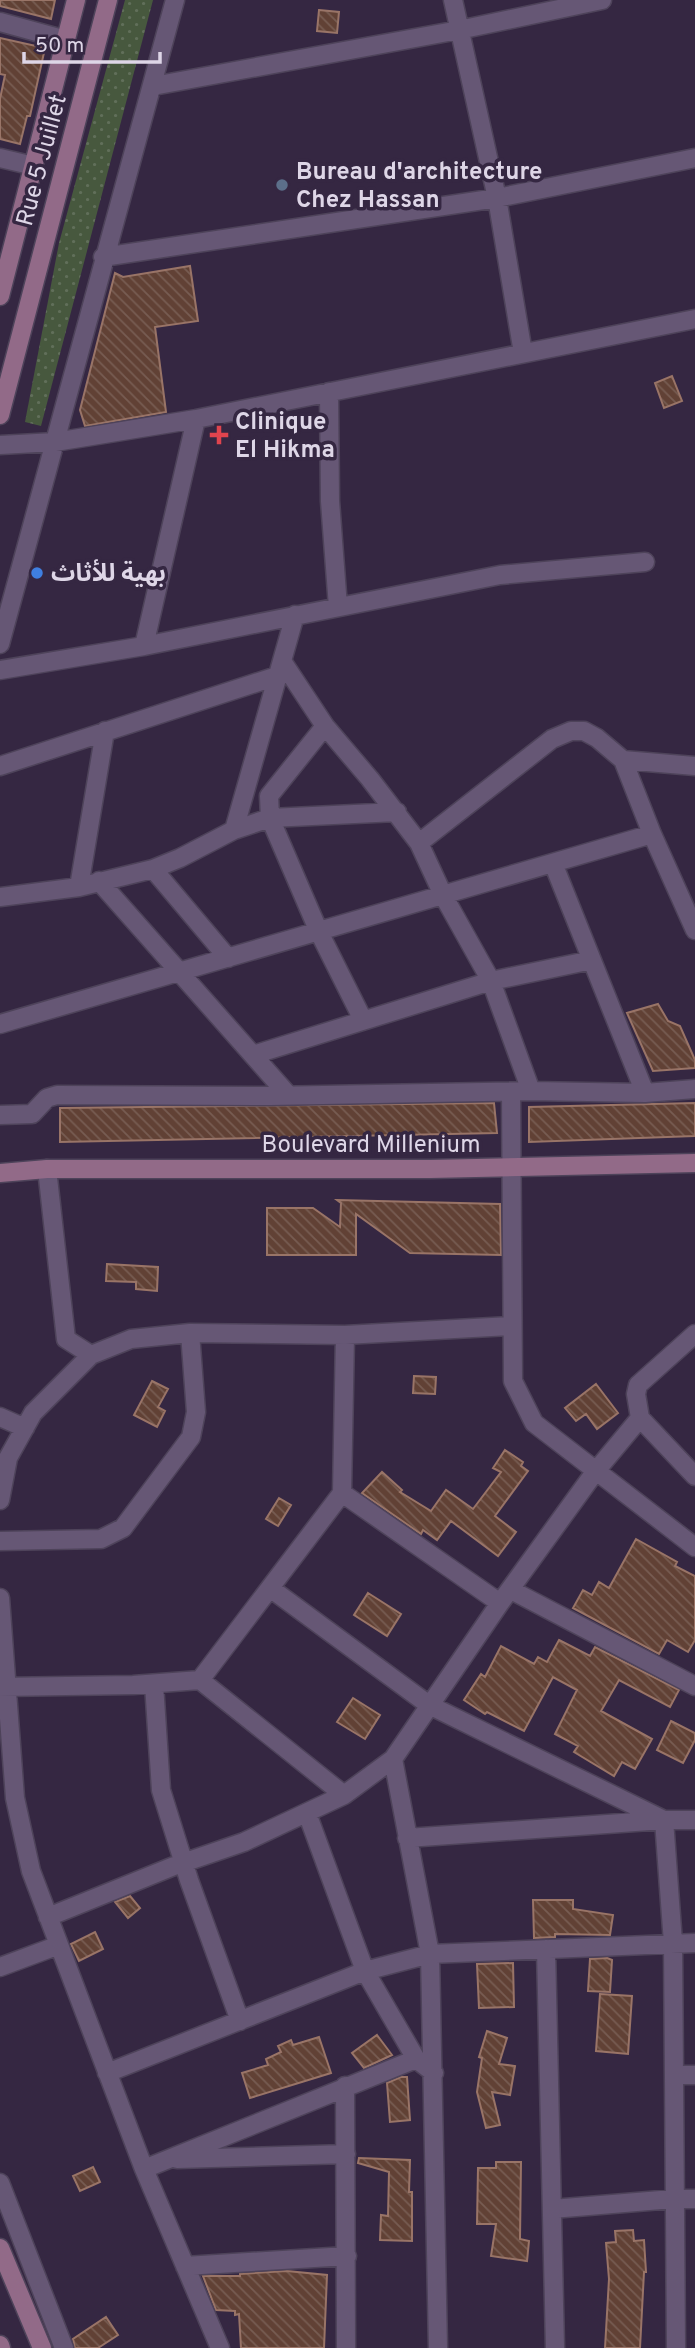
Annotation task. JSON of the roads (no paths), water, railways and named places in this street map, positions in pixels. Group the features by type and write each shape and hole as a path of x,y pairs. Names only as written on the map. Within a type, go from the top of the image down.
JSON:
{"main road":[{"name":"Rue 5 Juillet","path":"0,294 76,0"},
{"name":"Rue 5 Juillet","path":"0,415 108,0"},
{"path":"0,294 31,294"},
{"name":"Boulevard Millenium","path":"0,1162 47,1169"},
{"name":"Boulevard Millenium","path":"0,1173 47,1169 513,1167 695,1163"},
{"path":"0,2248 42,2348"}],"street":[{"path":"0,643 175,0"},
{"path":"453,0 496,198 523,354"},
{"path":"153,86 459,30 602,0"},
{"path":"0,22 66,40"},
{"path":"0,158 34,166"},
{"path":"103,257 496,198 695,158"},
{"path":"0,444 55,442 196,419 695,319"},
{"path":"329,392 330,501 338,607"},
{"path":"144,646 196,419"},
{"path":"0,670 144,646 500,575 645,562"},
{"path":"234,830 295,615"},
{"path":"279,668 397,812 419,843 443,895 491,981 531,1091"},
{"path":"0,766 106,731 279,668"},
{"path":"325,726 269,796 270,818 319,932 363,1020"},
{"path":"79,887 106,731"},
{"path":"419,843 552,739 571,731 584,731 597,738 623,760 652,834 695,930"},
{"path":"623,760 695,766"},
{"path":"0,897 79,887 153,869 234,830 270,818 397,812"},
{"path":"0,1024 652,834"},
{"path":"553,863 645,1093"},
{"path":"153,869 228,958"},
{"path":"99,881 289,1096"},
{"path":"253,1055 491,981 592,960"},
{"path":"0,1115 32,1114 47,1098 57,1095 289,1096 531,1091 645,1093 695,1089"},
{"path":"511,1093 513,1381 534,1423 694,1545"},
{"path":"47,1169 66,1339 92,1355"},
{"path":"0,1500 8,1458 33,1413 92,1355 131,1339 190,1333 345,1335 511,1326"},
{"path":"0,1541 101,1539 123,1528 191,1437 196,1412 190,1333"},
{"path":"695,1334 638,1385 636,1394 640,1418 695,1476"},
{"path":"200,1680 342,1493 345,1335"},
{"path":"0,1417 25,1428"},
{"path":"48,1917 183,1863 244,1842 344,1795 393,1759 595,1472 640,1418"},
{"path":"342,1493 506,1597 695,1686"},
{"path":"270,1588 429,1705 664,1820"},
{"path":"0,1598 2,1686 15,1798 31,1871 144,2169 219,2348"},
{"path":"2,1686 153,1684 200,1680 344,1795"},
{"path":"153,1684 161,1790 183,1863 240,2021"},
{"path":"393,1759 430,1954 438,2348"},
{"path":"306,1812 365,1971 416,2059 434,2073"},
{"path":"407,1838 664,1820 693,1815"},
{"path":"664,1820 673,1943 676,2348"},
{"path":"107,2073 365,1971 430,1954 695,1943"},
{"path":"0,1967 59,1945"},
{"path":"546,1949 555,2348"},
{"path":"144,2169 416,2059"},
{"path":"675,2076 695,2075"},
{"path":"345,2086 346,2348"},
{"path":"166,2160 346,2154"},
{"path":"0,2183 64,2348"},
{"path":"552,2209 695,2199"},
{"path":"185,2266 347,2256"}],"place":[{"name":"Bureau d'architecture Chez Hassan","path":"282,185"},
{"name":"Clinique El Hikma","path":"219,435"},
{"name":"بهية للأثاث","path":"37,573"}]}
